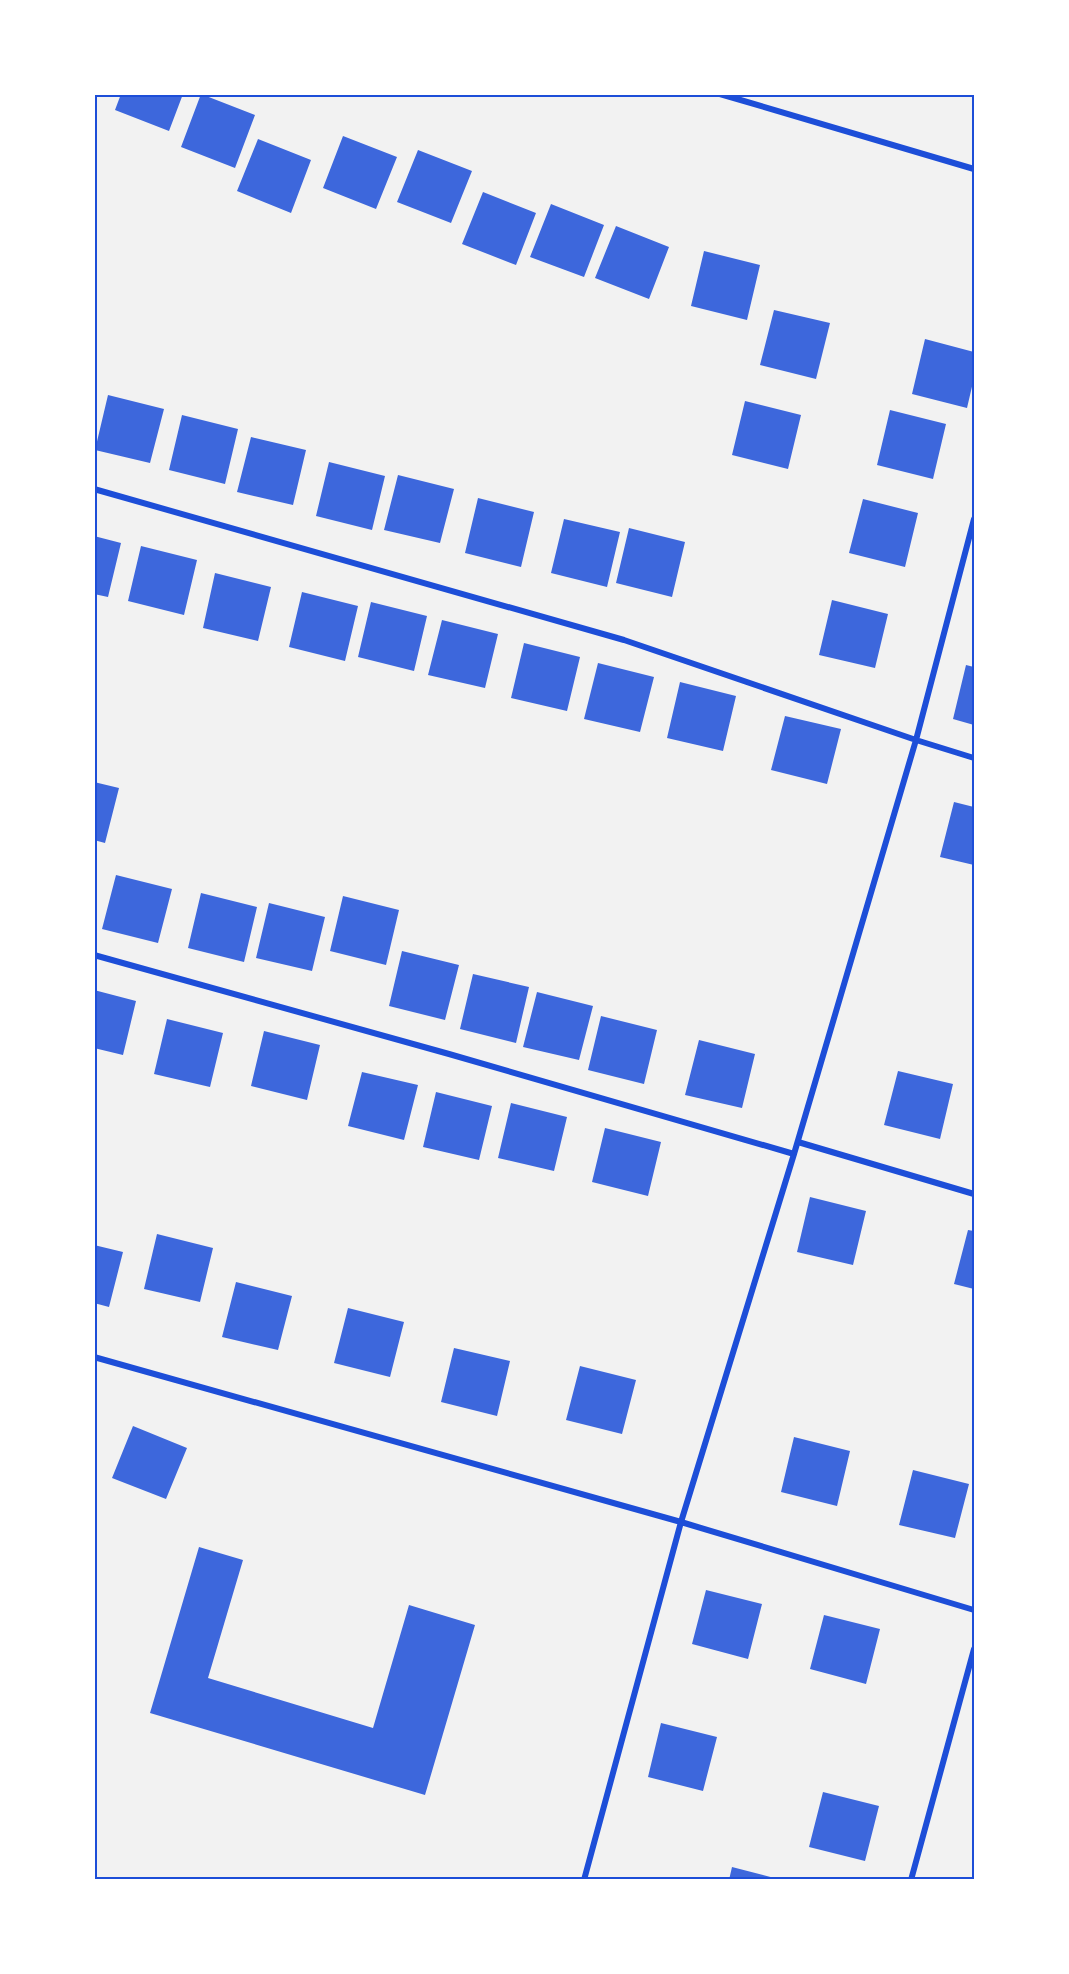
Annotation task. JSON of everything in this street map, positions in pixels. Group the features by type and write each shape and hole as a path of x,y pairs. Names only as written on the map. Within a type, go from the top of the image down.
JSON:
{"street":[{"path":"720,94 975,169"},
{"path":"94,489 624,640 975,758"},
{"path":"584,1880 681,1522 798,1142 916,740 975,519"},
{"path":"94,955 449,1054 794,1154"},
{"path":"798,1142 975,1194"},
{"path":"94,1358 681,1522 975,1610"},
{"path":"910,1880 975,1649"}],"building":[{"path":"121,94 183,94 169,131 115,110"},
{"path":"201,94 255,115 235,168 181,147"},
{"path":"343,136 397,157 376,209 323,188"},
{"path":"258,139 311,160 291,213 237,191"},
{"path":"418,150 472,171 451,223 397,202"},
{"path":"483,192 536,213 516,265 462,244"},
{"path":"551,204 604,225 584,277 530,257"},
{"path":"616,226 669,247 649,299 595,278"},
{"path":"704,251 760,265 747,320 691,306"},
{"path":"774,310 830,323 816,379 760,365"},
{"path":"925,339 974,352 974,378 967,408 912,394"},
{"path":"108,395 164,409 150,463 95,450"},
{"path":"745,401 801,415 788,469 732,455"},
{"path":"890,410 946,424 933,479 877,465"},
{"path":"182,415 238,429 225,484 169,470"},
{"path":"251,437 306,450 293,505 237,492"},
{"path":"329,462 385,476 372,530 316,516"},
{"path":"398,475 454,489 440,543 384,530"},
{"path":"478,498 534,512 521,567 465,553"},
{"path":"863,499 918,513 905,567 849,553"},
{"path":"564,519 620,532 607,587 551,573"},
{"path":"629,528 685,542 672,597 616,583"},
{"path":"94,536 121,543 108,597 94,594"},
{"path":"141,546 197,560 184,615 128,601"},
{"path":"215,573 271,587 258,641 203,628"},
{"path":"302,592 358,606 345,661 289,647"},
{"path":"832,600 888,614 875,668 819,655"},
{"path":"371,602 427,616 414,671 358,657"},
{"path":"442,620 498,634 485,688 428,675"},
{"path":"524,643 580,657 567,711 511,698"},
{"path":"598,663 654,677 640,732 584,719"},
{"path":"966,665 974,667 974,725 953,719"},
{"path":"680,682 736,696 723,751 667,738"},
{"path":"785,716 841,729 827,784 771,770"},
{"path":"94,782 119,788 105,843 94,840"},
{"path":"954,802 974,807 974,865 940,857"},
{"path":"116,875 172,889 158,943 102,929"},
{"path":"201,893 257,907 244,962 188,948"},
{"path":"343,896 399,910 386,965 330,951"},
{"path":"269,903 325,917 312,971 256,958"},
{"path":"402,951 459,965 445,1020 389,1006"},
{"path":"473,974 529,987 516,1043 460,1029"},
{"path":"94,990 136,1001 123,1055 94,1048"},
{"path":"537,992 593,1006 579,1060 523,1047"},
{"path":"601,1016 657,1030 644,1084 588,1070"},
{"path":"167,1019 223,1033 210,1087 154,1074"},
{"path":"264,1031 320,1045 307,1100 251,1086"},
{"path":"699,1040 755,1054 742,1108 685,1095"},
{"path":"898,1071 953,1084 940,1139 884,1125"},
{"path":"362,1072 418,1085 404,1140 348,1126"},
{"path":"436,1092 492,1106 479,1160 423,1147"},
{"path":"511,1103 567,1117 554,1171 498,1158"},
{"path":"605,1128 661,1142 648,1196 592,1182"},
{"path":"810,1197 866,1211 853,1265 797,1252"},
{"path":"968,1230 974,1231 974,1289 954,1284"},
{"path":"157,1234 213,1248 200,1302 144,1289"},
{"path":"94,1245 123,1252 109,1307 94,1303"},
{"path":"236,1282 292,1296 278,1350 222,1337"},
{"path":"348,1308 404,1322 390,1377 334,1363"},
{"path":"454,1348 510,1361 497,1416 441,1402"},
{"path":"580,1366 636,1380 622,1434 566,1420"},
{"path":"133,1426 187,1448 166,1499 112,1478"},
{"path":"794,1437 850,1451 837,1506 781,1492"},
{"path":"913,1470 969,1484 955,1538 899,1525"},
{"path":"199,1547 243,1560 208,1678 373,1728 409,1605 475,1625 425,1795 150,1713"},
{"path":"706,1590 762,1604 748,1659 692,1644"},
{"path":"824,1615 880,1629 866,1684 810,1669"},
{"path":"661,1723 717,1737 703,1791 648,1777"},
{"path":"823,1792 879,1806 865,1861 809,1847"},
{"path":"732,1867 778,1879 778,1880 729,1880"}]}
